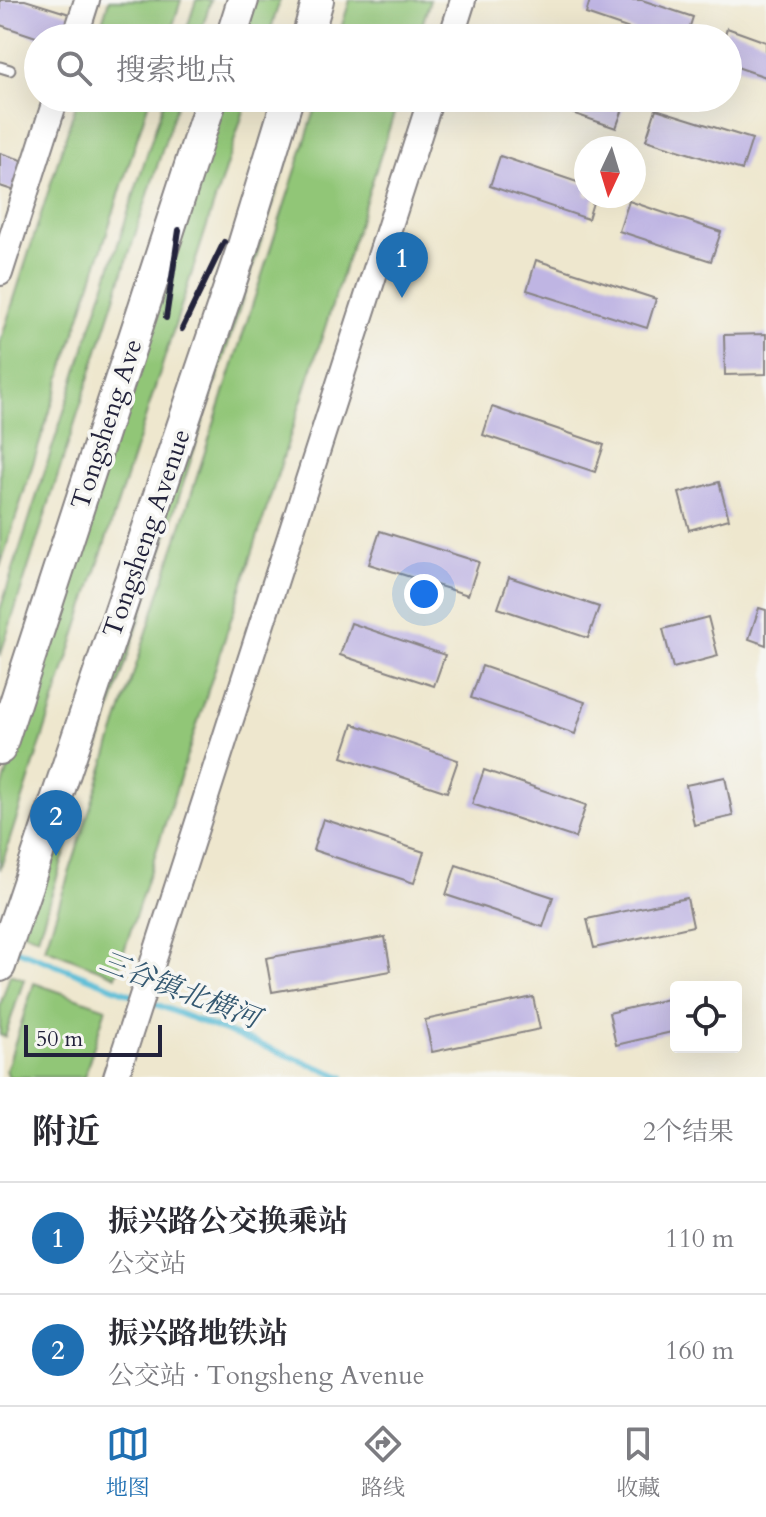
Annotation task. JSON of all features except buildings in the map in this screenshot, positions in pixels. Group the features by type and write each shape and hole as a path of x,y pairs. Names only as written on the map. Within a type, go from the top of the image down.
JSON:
{"main road":[{"path":"235,24 243,0"},
{"path":"311,24 318,0"},
{"name":"Tongsheng Ave","path":"0,749 207,112"},
{"name":"Tongsheng Avenue","path":"0,965 242,249 284,112"}],"street":[{"path":"79,24 87,0"},
{"path":"455,24 463,0"},
{"path":"0,273 52,112"},
{"path":"116,1077 426,112"}],"green space":[{"path":"109,0 181,0 173,24 101,24"},
{"path":"196,0 211,0 203,24 188,24"},
{"path":"255,0 280,0 272,24 247,24"},
{"path":"350,0 430,0 422,24 342,24"},
{"path":"74,112 146,112 0,567 0,343"},
{"path":"160,112 175,112 0,656 0,610"},
{"path":"220,112 244,112 0,870 0,795"},
{"path":"288,112 303,112 93,765 79,761"},
{"path":"314,112 394,112 116,976 45,948"},
{"path":"61,818 75,821 38,937 23,932"},
{"path":"10,974 24,979 5,1037 0,1035 0,1006"},
{"path":"34,983 106,1008 84,1077 9,1077 6,1071"}],"waterway":[{"name":"三谷镇北横河","path":"15,949 135,996"},
{"name":"三谷镇北横河","path":"145,1000 343,1077"}],"railway":[{"path":"166,318 179,230"},
{"path":"182,329 224,242"}],"place":[{"name":"振兴路公交换乘站","path":"402,298"},
{"name":"振兴路地铁站","path":"56,856"}]}
